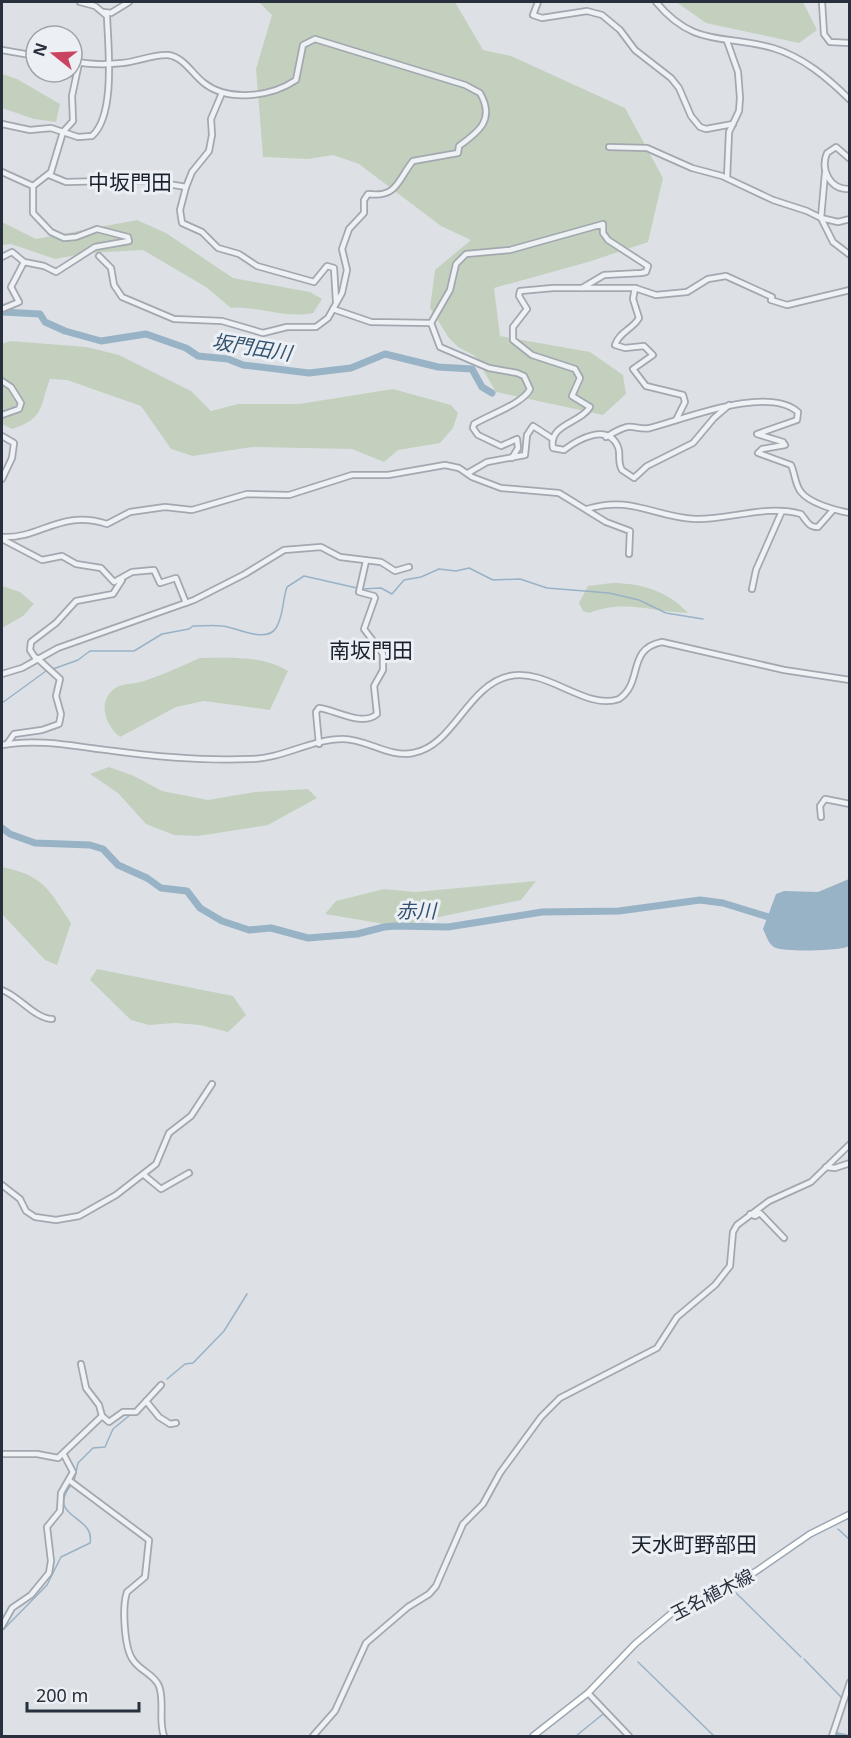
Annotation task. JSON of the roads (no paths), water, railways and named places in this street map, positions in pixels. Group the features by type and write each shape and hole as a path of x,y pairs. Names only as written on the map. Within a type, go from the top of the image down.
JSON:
{"main road":[{"name":"玉名植木線","path":"533,1737 588,1693 635,1644 673,1612 705,1598 742,1576 755,1572 810,1534 849,1514"}],"street":[{"path":"80,2 111,13 129,2"},
{"path":"538,2 533,15 542,18 587,11 607,18 635,50 671,78 680,88 691,116 700,128 733,124"},
{"path":"656,2 672,18 696,34 760,45 789,54 811,66 849,100"},
{"path":"822,2 824,34 830,42 849,43"},
{"path":"2,124 30,130 51,129 86,137 98,131 106,100 109,63 104,12"},
{"path":"84,64 93,66 168,55 184,63 202,82 222,93 250,94 291,83 298,77 303,45 315,39 465,85 480,93 486,103 488,116 482,128 459,146 459,153 413,161 397,188 378,196 368,194 365,198 364,213 349,229 342,249 347,270 342,293 325,321 316,327 287,327 270,332 207,319 174,319 122,297 114,285 111,268 99,256"},
{"path":"727,40 738,72 739,86 739,111 729,132 727,178"},
{"path":"2,50 24,54"},
{"path":"33,186 49,175 63,132 73,121 72,96 75,84"},
{"path":"222,93 211,119 212,135 209,151 192,172 186,187 180,216 185,226 202,232 218,248 239,254 256,266 273,272 314,282 322,269 327,266 334,268 336,301"},
{"path":"609,147 647,148 692,168 727,178 820,218 838,222 849,219"},
{"path":"849,159 839,147 830,150 824,159 820,218 833,242 847,254 849,249"},
{"path":"825,170 829,180 836,186 849,189"},
{"path":"2,172 33,186"},
{"path":"49,175 66,182 144,180 186,187"},
{"path":"2,257 12,252 24,262 59,271 95,247 129,241 129,238 123,235 100,230 70,238 51,232 33,213 33,186"},
{"path":"431,323 450,290 456,264 466,254 510,250 603,224 603,233 608,240 648,266 646,272 604,275 582,288"},
{"path":"2,309 19,302 11,287 24,262"},
{"path":"729,405 714,418 693,443 647,466 634,478 622,470 619,448 606,437 591,434 559,450 553,447 553,439 562,426 582,415 590,407 572,396 580,378 570,365 532,355 517,345 511,333 527,309 520,298 520,291 553,288 634,288 656,295 678,293 695,288 708,279 726,276 771,297 771,300 787,305 849,290"},
{"path":"634,288 633,299 639,318 636,325 618,337 615,345 625,348 644,346 651,351 653,354 633,369 646,386 683,395 685,402 676,420"},
{"path":"333,309 371,322 431,323"},
{"path":"431,323 440,347 489,368 517,373 528,382 530,389 522,401 474,424 473,428 478,435 501,446 517,439 518,448 512,458"},
{"path":"2,381 11,387 21,403 19,409 2,415"},
{"path":"606,437 628,427 645,429 729,405 770,403 784,405 798,412 797,420 757,434 783,442 785,445 762,449 758,453 791,465 801,493 833,510 849,513"},
{"path":"468,473 487,462 525,455 527,435 532,426 539,428 553,439"},
{"path":"2,436 14,443 12,458 2,478"},
{"path":"2,538 26,534 63,521 88,518 107,524 130,512 165,507 192,510 248,494 289,495 352,475 388,475 445,465 501,488 559,493 606,522 630,531 629,554"},
{"path":"586,509 628,504 665,515 696,519 782,510 801,514 808,525 814,527 818,527 833,510"},
{"path":"752,589 756,570 782,510"},
{"path":"2,538 42,560 62,556 76,564 101,568 114,582 122,580"},
{"path":"2,674 22,668 37,658 186,603 245,574 284,550 321,547 340,557 386,563 395,571 409,567"},
{"path":"319,744 316,712 319,708 357,718 373,717 377,714 374,686 383,670 384,662 380,650 364,629 374,596 359,592 366,561"},
{"path":"4,745 14,734 42,730 59,724 61,714 56,696 60,679 30,650 31,642 56,623 70,604 113,594 122,580 132,572 154,570 160,583 176,579 186,603"},
{"path":"4,745 49,743 156,756 250,759 282,755 345,739 394,753 411,754 424,750 435,742 481,691 495,681 513,676 540,678 599,701 613,701 628,691 644,649 649,645 662,642 784,670 849,680"},
{"path":"821,817 820,806 825,799 849,804"},
{"path":"2,990 18,997 42,1017 52,1020"},
{"path":"2,1185 20,1199 29,1214 56,1220 79,1216 116,1195 144,1175 158,1161 173,1128 191,1116 212,1084"},
{"path":"313,1737 335,1712 366,1643 436,1586 463,1524 483,1504 500,1473 536,1422 560,1398 657,1348 677,1317 715,1286 730,1266 733,1232 750,1214 769,1202 811,1182 849,1144"},
{"path":"826,1167 835,1168 849,1163"},
{"path":"144,1175 160,1189 189,1173"},
{"path":"750,1214 755,1216 760,1213 784,1238"},
{"path":"81,1364 86,1388 99,1405 102,1416 109,1422 123,1412 132,1412 161,1385"},
{"path":"146,1401 159,1417 170,1424 176,1423"},
{"path":"2,1454 37,1454 52,1459 64,1455 78,1438 102,1416"},
{"path":"2,1626 12,1608 31,1594 50,1573 47,1527 60,1511 61,1493 70,1481 73,1472 64,1455"},
{"path":"70,1481 96,1502 148,1537 145,1577 127,1592 124,1619 133,1660 152,1676 160,1690 160,1726 164,1737"},
{"path":"833,1734 849,1682"},
{"path":"588,1693 628,1736"}],"water":[{"path":"849,879 849,946 826,950 801,950 781,949 771,945 763,929 776,894 784,891 818,892"}],"waterway":[{"name":"坂門田川","path":"2,312 40,314 45,322 65,331 101,341 146,334 186,348 198,356 228,359 243,365 309,373 351,368 385,354 438,367 472,369 482,387 492,393"},
{"path":"361,589 381,588 392,594 404,580 421,577 439,569 456,571 469,568 493,580 520,579 547,588 609,593 639,600 666,613 703,619"},
{"path":"53,669 78,660 90,651 134,651 162,634 189,629 193,626 222,626 258,635 271,633 280,618 287,587 304,576 357,588"},
{"path":"2,703 46,671"},
{"name":"赤川","path":"2,828 10,834 35,843 90,845 103,849 118,865 147,878 161,888 187,891 200,908 222,921 249,930 271,928 308,938 357,934 384,927 448,927 542,912 619,911 700,900 723,903 775,919"},
{"path":"167,1379 185,1364 193,1363 224,1331 247,1294"},
{"path":"74,1481 78,1463 93,1448 105,1447 113,1429 130,1415"},
{"path":"2,1631 47,1585 61,1557 90,1543 90,1534 86,1527 67,1510 64,1504 65,1496 71,1485"},
{"path":"838,1529 850,1540"},
{"path":"730,1587 801,1657"},
{"path":"804,1659 841,1697"},
{"path":"638,1662 714,1736"},
{"path":"829,1736 850,1675"},
{"path":"576,1736 603,1714 614,1724"},
{"path":"836,1734 846,1736"}],"district":[{"name":"中坂門田","path":"130,182"},
{"name":"南坂門田","path":"371,650"},
{"name":"天水町野部田","path":"694,1544"}]}
